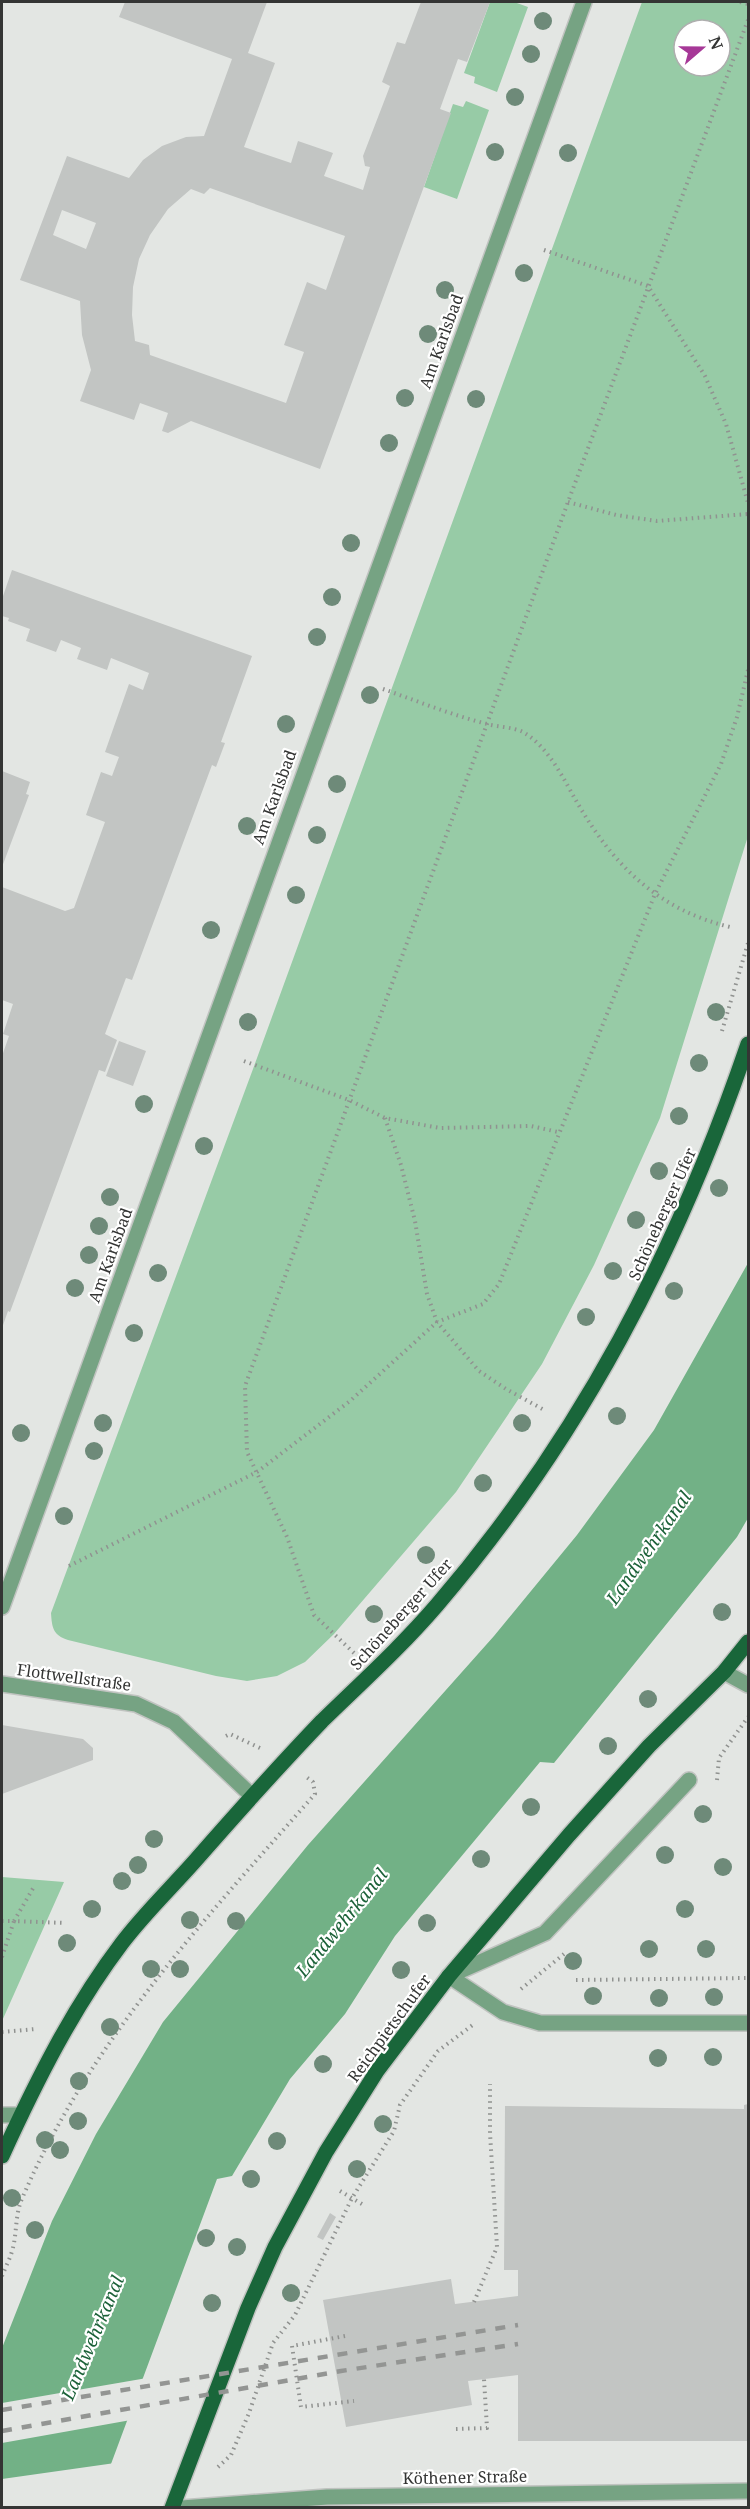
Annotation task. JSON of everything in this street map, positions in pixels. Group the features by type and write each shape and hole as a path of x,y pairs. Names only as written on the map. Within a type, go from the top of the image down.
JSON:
{"main road":[{"name":"Schöneberger Ufer","path":"2,2156 70,2018 123,1942 283,1761 374,1674 436,1606 521,1499 571,1425 644,1297 683,1216 724,1114 748,1044"},
{"name":"Reichpietschufer","path":"172,2508 248,2308 294,2211 326,2152 377,2071 449,1976 635,1762 724,1672 748,1642"}],"street":[{"name":"Am Karlsbad","path":"2,1607 584,2"},
{"path":"724,1672 748,1685"},
{"name":"Flottwellstraße","path":"2,1684 136,1704 174,1722 252,1796"},
{"path":"449,1976 545,1933 689,1780"},
{"path":"449,1976 503,2012 540,2023 748,2023"},
{"path":"2,2115 21,2115"},
{"name":"Köthener Straße","path":"182,2508 327,2497 748,2491"}],"path":[{"path":"740,2 748,4"},
{"path":"341,1641 314,1615 287,1537 247,1452 245,1386 486,724 748,20"},
{"path":"544,250 648,286 705,376 726,424 748,503"},
{"path":"568,502 616,515 657,521 748,514"},
{"path":"69,1566 257,1472 350,1401 437,1322 483,1304 499,1284 655,894 721,764 737,717 748,670"},
{"path":"383,689 486,724 522,732 546,753 592,828 621,866 655,894 691,916 730,927"},
{"path":"720,1038 748,943"},
{"path":"244,1061 349,1100 385,1118 440,1128 531,1126 558,1132"},
{"path":"385,1118 404,1176 415,1221 427,1294 437,1322 479,1371 518,1395"},
{"path":"540,1420 552,1402"},
{"path":"356,1655 364,1647"},
{"path":"727,1747 748,1717"},
{"path":"2,2276 12,2251 20,2204 54,2136 105,2047 193,1932 315,1794 313,1782"},
{"path":"2,1957 14,1921 35,1885"},
{"path":"2,1921 65,1923"},
{"path":"576,1980 748,1978"},
{"path":"2,2032 30,2029"},
{"path":"249,2413 273,2343 295,2315 352,2198 394,2131 400,2105 415,2083"},
{"path":"474,2302 497,2247 490,2133 490,2084"},
{"path":"340,2191 362,2204"},
{"path":"345,2336 292,2346 303,2408 354,2401"},
{"path":"456,2429 487,2428 484,2379"}],"shaded area":[{"path":"490,2 514,2 528,7 497,92 474,83 475,77 464,73"},
{"path":"642,2 748,2 748,836 660,1118 594,1265 542,1364 456,1492 334,1634 305,1662 277,1676 247,1681 216,1676 68,1640 59,1636 54,1630 51,1613 253,1069"},
{"path":"466,101 489,110 457,199 424,187 453,104 463,107"},
{"path":"2,1877 64,1882 2,2021"}],"water":[{"name":"Landwehrkanal","path":"748,1263 748,1518 737,1537 554,1763 540,1762 395,1936 345,2014 290,2079 232,2176 217,2179 95,2507 2,2507 2,2348 52,2221 96,2134 163,2022 308,1845 494,1636 577,1535 654,1430"}],"pier":[{"path":"147,2378 131,2420 2,2443 2,2403"},
{"path":"115,2463 98,2508 2,2507 2,2479"}],"building":[{"path":"125,2 267,2 248,53 275,63 244,147 291,163 298,141 333,153 324,176 363,190 370,167 365,166 363,156 390,86 382,82 397,42 405,44 421,2 490,2 467,62 458,59 440,109 451,113 320,469 191,421 168,433 162,431 168,413 140,403 134,420 80,401 91,370 82,335 80,301 20,280 67,156 129,178 143,160 162,146 186,137 204,136 232,59 119,17","holes":["210,188 345,236 326,290 307,282 284,345 304,352 286,403 150,355 149,345 135,341 132,315 133,287 139,259 150,235 168,209 191,189 204,194","62,210 96,223 86,249 53,235"]},
{"path":"12,570 252,656 221,742 225,743 216,767 212,765 132,980 126,978 105,1034 117,1040 105,1072 99,1070 10,1312 8,1311 2,1328 2,1056 9,1036 3,1034 13,1004 2,1000 2,887 65,911 74,908 105,822 86,815 101,772 112,776 119,757 105,752 129,684 143,690 149,673 111,658 107,670 77,659 81,648 61,640 56,652 26,641 30,629 8,621 9,618 2,616 2,599"},
{"path":"2,771 30,782 26,794 29,795 2,867"},
{"path":"119,1041 146,1051 133,1086 106,1076"},
{"path":"2,1725 83,1739 93,1748 93,1760 2,1794"},
{"path":"748,2104 748,2441 518,2441 518,2375 468,2381 472,2405 346,2427 323,2300 451,2279 455,2304 518,2296 518,2270 504,2270 505,2106 744,2109 744,2105"},
{"path":"330,2213 336,2217 323,2240 317,2237"}],"railway":[{"path":"2,2410 518,2325"},
{"path":"2,2431 341,2371 518,2344"}]}
